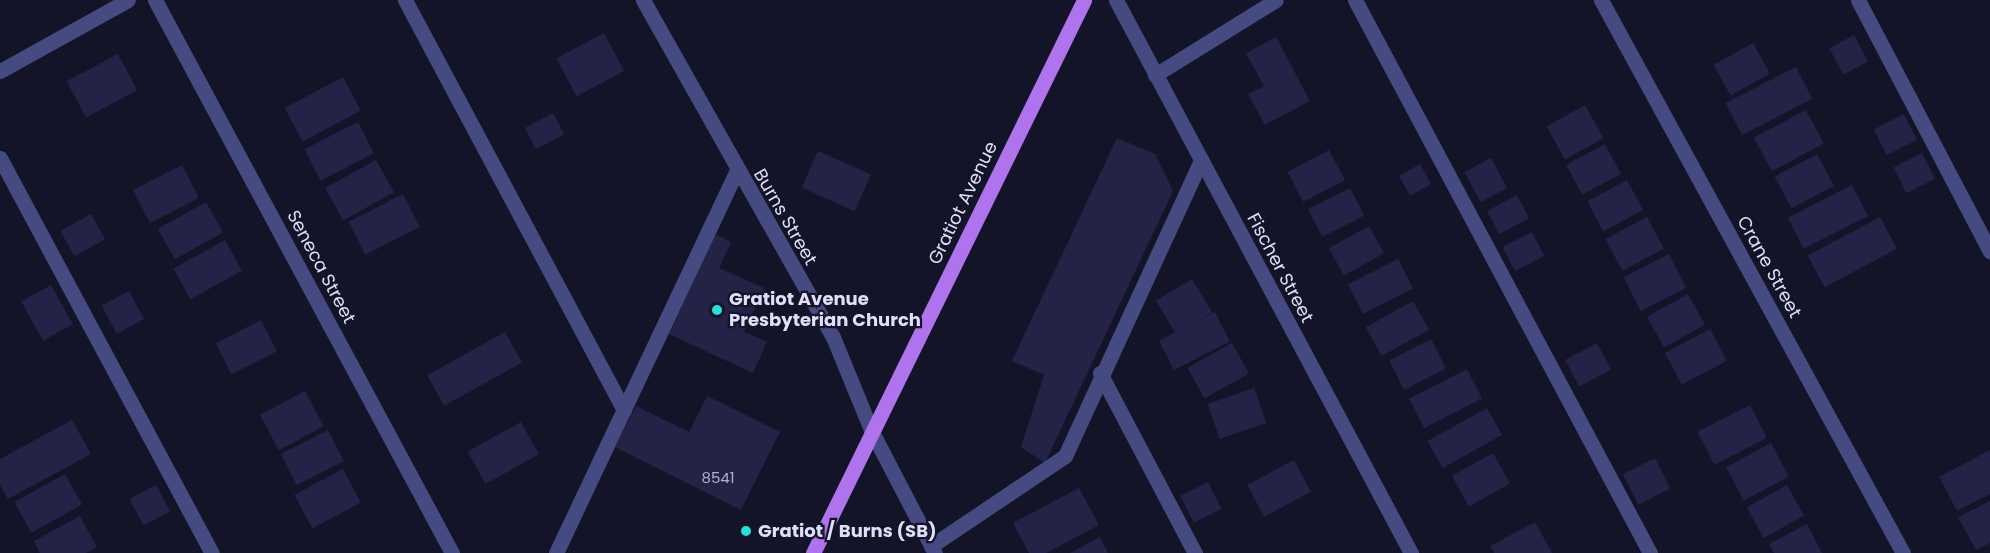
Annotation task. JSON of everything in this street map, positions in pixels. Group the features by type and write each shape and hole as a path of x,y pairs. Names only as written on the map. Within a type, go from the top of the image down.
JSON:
{"main road":[{"name":"Gratiot Avenue","path":"813,553 1084,0"}],"street":[{"path":"0,71 128,0"},
{"name":"Seneca Street","path":"155,0 452,553"},
{"path":"405,0 624,410"},
{"name":"Burns Street","path":"643,0 736,172 833,337 872,432 933,549"},
{"name":"Fischer Street","path":"1116,0 1411,553"},
{"path":"1155,75 1276,0"},
{"path":"1355,0 1650,553"},
{"name":"Crane Street","path":"1601,0 1903,553"},
{"path":"1858,0 1990,251"},
{"path":"0,158 212,553"},
{"path":"933,549 1065,456 1100,373 1201,160"},
{"path":"556,553 736,172"},
{"path":"1100,373 1195,553"}],"building":[{"path":"604,33 624,71 577,96 556,58"},
{"path":"1854,35 1868,61 1843,75 1829,48"},
{"path":"1276,37 1310,101 1265,125 1248,94 1264,86 1246,53"},
{"path":"1753,43 1770,74 1731,95 1714,65"},
{"path":"118,54 137,90 86,117 67,81"},
{"path":"1796,67 1812,99 1742,135 1726,103"},
{"path":"343,77 361,111 303,142 285,108"},
{"path":"1585,105 1603,138 1565,160 1547,126"},
{"path":"1806,110 1824,144 1772,171 1754,138"},
{"path":"553,113 564,134 536,149 525,128"},
{"path":"1904,114 1917,140 1887,155 1874,129"},
{"path":"358,122 374,153 320,180 305,149"},
{"path":"1117,138 1155,154 1173,191 1045,463 1021,447 1044,375 1012,361"},
{"path":"1605,144 1621,174 1582,195 1566,165"},
{"path":"1329,150 1345,180 1303,202 1288,172"},
{"path":"818,151 871,175 855,211 802,188"},
{"path":"1922,153 1935,179 1907,193 1893,168"},
{"path":"1817,154 1834,186 1792,208 1775,177"},
{"path":"1491,158 1507,188 1480,202 1465,172"},
{"path":"376,160 394,192 343,220 325,188"},
{"path":"1420,164 1431,184 1410,196 1399,176"},
{"path":"182,165 199,198 150,223 133,190"},
{"path":"1627,180 1643,210 1603,231 1587,201"},
{"path":"1852,185 1868,216 1804,249 1788,218"},
{"path":"1350,188 1364,216 1322,237 1308,209"},
{"path":"403,194 420,227 365,255 349,222"},
{"path":"1517,195 1529,218 1499,234 1487,211"},
{"path":"206,202 223,233 175,259 158,229"},
{"path":"91,214 105,239 74,256 60,231"},
{"path":"1647,217 1664,249 1622,271 1606,239"},
{"path":"1880,217 1897,249 1824,287 1808,255"},
{"path":"1369,226 1384,253 1344,275 1329,248"},
{"path":"1532,232 1544,256 1515,271 1503,247"},
{"name":"Gratiot Avenue Presbyterian Church","path":"715,234 731,242 719,268 764,288 744,332 767,342 753,373 669,334"},
{"path":"225,240 242,271 190,299 173,269"},
{"path":"1669,254 1686,288 1641,311 1624,277"},
{"path":"1398,259 1413,288 1363,314 1348,284"},
{"path":"1192,279 1212,312 1176,334 1156,301"},
{"path":"51,285 73,324 43,341 21,301"},
{"path":"129,291 144,319 117,334 102,306"},
{"path":"1688,294 1705,325 1664,347 1647,317"},
{"path":"1413,301 1429,330 1382,356 1366,327"},
{"path":"1215,312 1230,341 1174,370 1159,341"},
{"path":"261,320 277,351 231,374 216,343"},
{"path":"1710,329 1727,361 1682,385 1665,353"},
{"path":"505,332 522,363 444,406 427,375"},
{"path":"1431,339 1446,368 1404,390 1389,360"},
{"path":"1232,343 1249,374 1204,398 1187,368"},
{"path":"1597,343 1611,369 1579,386 1565,360"},
{"path":"1467,369 1482,398 1424,428 1409,399"},
{"path":"1254,388 1266,423 1220,439 1208,404"},
{"path":"305,391 324,426 279,450 260,415"},
{"path":"707,396 780,432 741,510 615,447 636,406 689,432"},
{"path":"1750,405 1767,438 1714,465 1697,432"},
{"path":"1487,408 1502,435 1443,468 1428,441"},
{"path":"72,420 91,454 8,499 0,485 0,459"},
{"path":"521,422 539,454 486,484 468,452"},
{"path":"328,430 344,461 297,485 281,454"},
{"path":"1771,443 1789,477 1744,500 1726,467"},
{"path":"1990,450 1990,494 1957,511 1939,477"},
{"path":"1493,453 1510,484 1469,506 1452,476"},
{"path":"1655,458 1670,488 1638,505 1623,474"},
{"path":"1294,460 1311,492 1264,517 1247,485"},
{"path":"343,469 361,503 312,528 294,495"},
{"path":"65,474 82,505 31,533 14,502"},
{"path":"1208,482 1222,509 1194,523 1180,496"},
{"path":"156,485 170,511 144,526 130,499"},
{"path":"1787,485 1804,516 1764,538 1747,507"},
{"path":"1079,488 1099,525 1046,553 1029,553 1013,523"},
{"path":"1990,501 1990,543 1976,550 1958,517"},
{"path":"80,516 97,547 86,553 40,553 34,541"},
{"path":"1535,522 1552,553 1494,553 1490,546"},
{"path":"1807,524 1822,553 1774,553 1769,544"},
{"path":"1100,537 1108,553 1070,553"}],"place":[{"name":"Gratiot Avenue Presbyterian Church","path":"717,310"},
{"name":"Gratiot / Burns (SB)","path":"746,531"}]}
